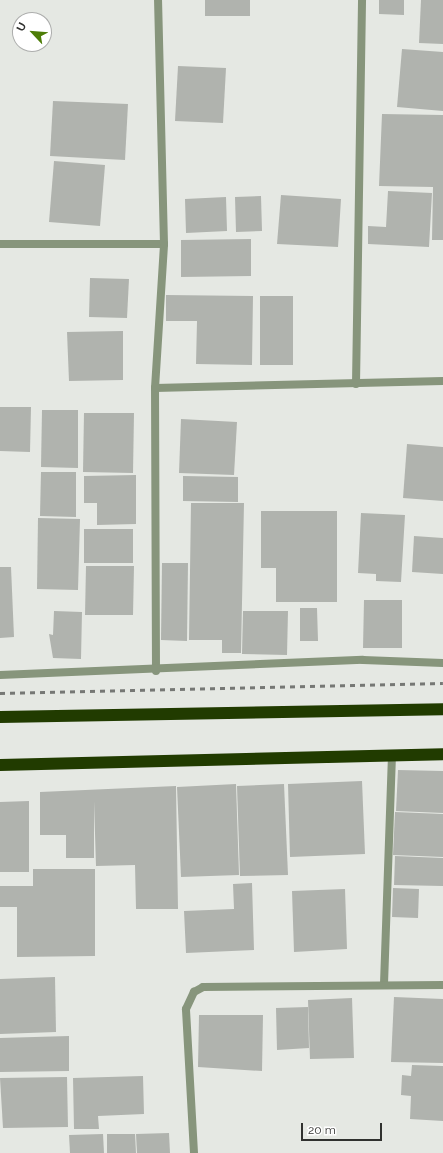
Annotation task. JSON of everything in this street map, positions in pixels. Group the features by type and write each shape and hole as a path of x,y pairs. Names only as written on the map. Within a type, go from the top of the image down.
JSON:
{"highway":[{"path":"0,718 443,709"},
{"path":"0,765 443,754"}],"street":[{"path":"156,671 156,388 164,244 158,0"},
{"path":"356,384 362,0"},
{"path":"0,244 164,244"},
{"path":"156,388 443,381"},
{"path":"0,675 156,671 363,660 443,663"},
{"path":"384,984 392,755"},
{"path":"194,1153 186,1009 194,992 203,987 384,984 443,985"}],"building":[{"path":"205,0 250,0 250,16 205,16"},
{"path":"379,0 404,0 404,15 379,14"},
{"path":"421,0 443,0 443,44 419,43"},
{"path":"402,49 443,52 443,111 397,107"},
{"path":"178,66 226,68 223,123 175,121"},
{"path":"53,101 128,104 125,160 50,156"},
{"path":"382,114 443,115 443,240 432,240 433,187 379,186"},
{"path":"54,161 105,165 100,226 49,222"},
{"path":"388,191 432,193 429,247 368,244 368,226 386,227"},
{"path":"281,195 341,199 338,247 277,244"},
{"path":"261,196 262,231 236,232 235,197"},
{"path":"226,197 227,231 186,233 185,199"},
{"path":"251,239 251,276 181,277 181,240"},
{"path":"90,278 129,279 127,318 89,317"},
{"path":"166,295 253,296 252,365 196,364 197,321 166,321"},
{"path":"260,296 293,296 293,365 260,365"},
{"path":"123,331 123,380 69,381 67,332"},
{"path":"0,407 31,407 30,452 0,451"},
{"path":"42,410 78,410 78,468 41,467"},
{"path":"84,413 134,413 133,473 83,472"},
{"path":"181,419 237,422 234,475 179,473"},
{"path":"407,444 443,447 443,501 403,498"},
{"path":"41,472 76,472 76,517 40,516"},
{"path":"136,475 136,524 97,525 97,503 84,503 84,476"},
{"path":"183,476 238,477 238,502 183,501"},
{"path":"191,503 244,503 241,653 222,653 222,640 189,640"},
{"path":"261,511 337,511 337,602 276,602 276,568 261,568"},
{"path":"361,513 405,515 401,582 376,581 376,574 358,573"},
{"path":"38,518 80,519 78,590 37,589"},
{"path":"84,529 133,529 133,563 84,563"},
{"path":"414,536 443,538 443,574 412,572"},
{"path":"162,563 188,563 187,641 161,640"},
{"path":"86,566 134,566 133,615 85,615"},
{"path":"0,567 11,567 14,637 0,638"},
{"path":"364,600 402,600 402,648 363,648"},
{"path":"300,608 317,608 318,641 300,641"},
{"path":"54,611 82,612 81,659 53,658 49,634 53,635"},
{"path":"243,611 288,611 287,655 242,654"},
{"path":"398,770 443,771 443,813 396,811"},
{"path":"362,781 365,854 290,857 288,784"},
{"path":"236,784 239,875 181,877 177,787"},
{"path":"284,784 288,875 240,876 237,786"},
{"path":"176,786 178,909 136,909 135,865 96,866 94,801 94,858 66,858 66,835 40,835 40,792"},
{"path":"29,801 29,872 0,872 0,802"},
{"path":"395,812 443,814 443,857 393,855"},
{"path":"395,856 443,858 443,886 394,885"},
{"path":"33,869 95,869 95,956 17,957 17,907 0,907 0,886 33,886"},
{"path":"252,883 254,950 186,953 184,911 234,909 233,884"},
{"path":"393,888 419,889 418,918 392,917"},
{"path":"345,889 347,949 294,952 292,891"},
{"path":"55,977 56,1032 0,1034 0,979"},
{"path":"394,997 443,999 443,1063 391,1062"},
{"path":"352,998 354,1058 310,1059 308,1000"},
{"path":"308,1007 309,1048 277,1050 276,1008"},
{"path":"199,1015 263,1015 262,1071 198,1067"},
{"path":"69,1036 69,1071 0,1072 0,1038"},
{"path":"412,1065 443,1066 443,1121 410,1119 411,1096 401,1095 402,1075 411,1076"},
{"path":"143,1076 144,1114 98,1116 99,1129 74,1129 73,1078"},
{"path":"67,1077 68,1127 3,1128 0,1078"},
{"path":"169,1133 170,1153 137,1153 136,1134"},
{"path":"103,1134 104,1153 70,1153 69,1135"},
{"path":"107,1134 135,1134 136,1153 107,1153"}],"railway":[{"path":"0,693 443,683"}]}
